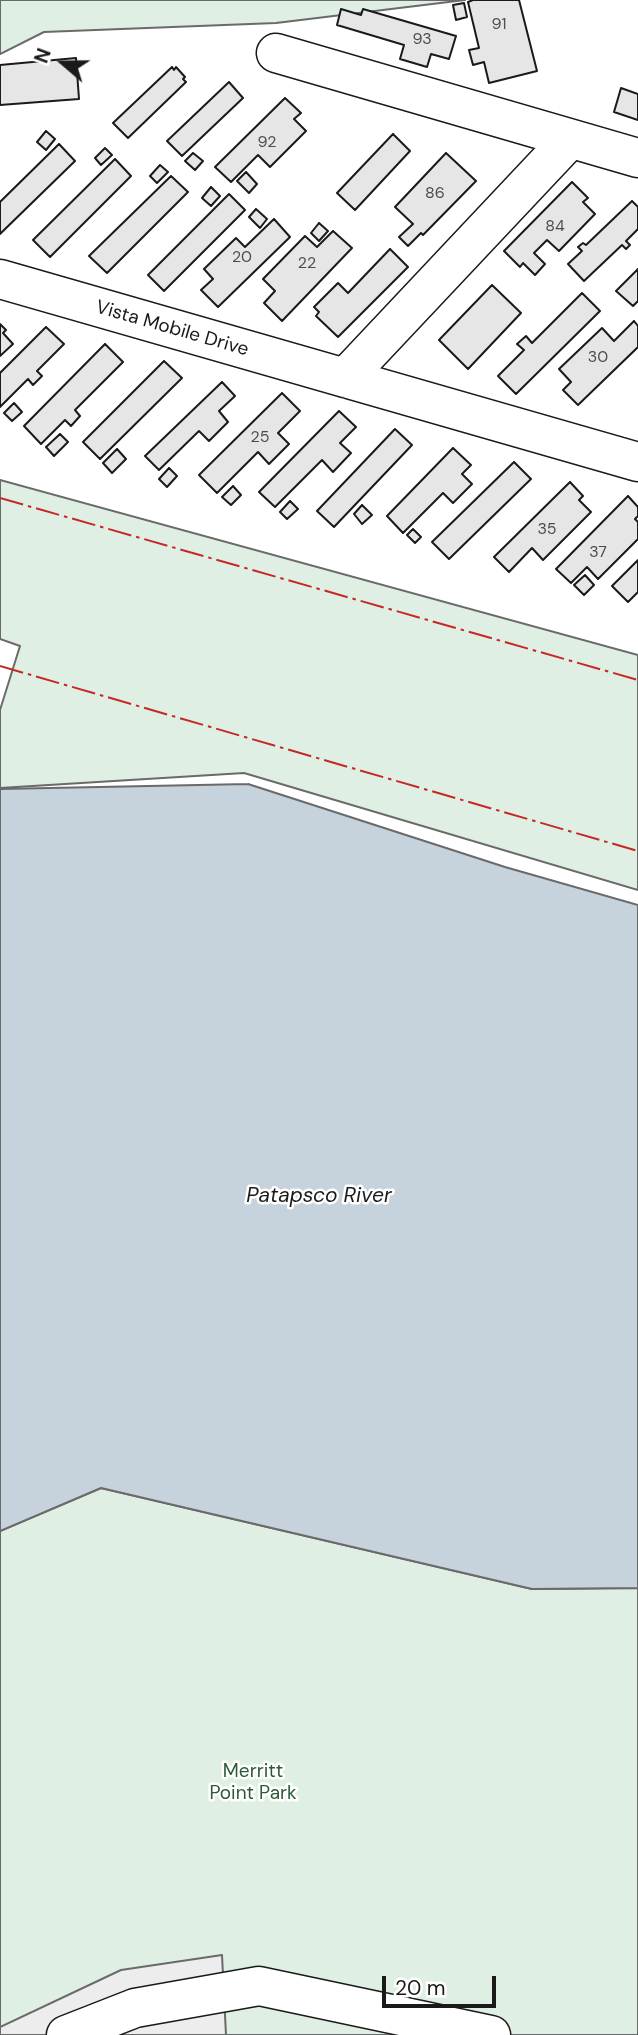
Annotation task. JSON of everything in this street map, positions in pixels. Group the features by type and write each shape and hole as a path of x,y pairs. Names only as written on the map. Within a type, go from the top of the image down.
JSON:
{"street":[{"path":"276,53 638,159"},
{"path":"345,378 570,139"},
{"name":"Vista Mobile Drive","path":"0,279 638,461"},
{"path":"66,2035 135,2008 259,1986 491,2035"}],"green space":[{"path":"0,0 465,0 276,23 44,32 0,54"},
{"path":"0,480 638,655 638,890 244,773 0,788 0,710 20,646 0,639"},
{"name":"Merritt Point Park","path":"101,1488 532,1589 638,1588 638,2035 0,2035 0,1531"}],"shaded area":[{"path":"222,1955 226,2035 0,2035 0,2027 121,1970"}],"water":[{"name":"Patapsco River","path":"248,784 505,867 638,905 638,1588 532,1589 101,1488 0,1531 0,789"}],"building":[{"path":"519,0 537,71 489,83 484,62 473,65 469,50 479,48 468,2"},
{"path":"464,3 467,17 456,20 453,5"},
{"path":"341,9 361,15 363,9 456,36 449,59 431,54 427,67 400,59 404,45 337,25"},
{"path":"76,58 79,99 0,105 0,65"},
{"path":"172,67 174,70 176,67 186,82 128,138 113,123"},
{"path":"229,82 243,98 182,156 167,141"},
{"path":"621,88 638,94 638,120 614,112"},
{"path":"285,98 301,113 294,119 306,131 270,167 258,155 231,182 215,167"},
{"path":"46,131 55,139 46,150 37,142"},
{"path":"393,134 410,151 355,210 337,193"},
{"path":"59,144 75,161 0,234 0,202"},
{"path":"105,148 112,155 101,165 95,158"},
{"path":"193,153 203,161 195,170 185,161"},
{"path":"446,153 476,181 423,235 421,233 408,246 399,237 413,224 395,207"},
{"path":"115,159 131,176 50,257 33,240"},
{"path":"160,165 168,172 157,183 150,176"},
{"path":"246,172 257,184 249,193 237,181"},
{"path":"171,176 188,192 107,273 89,256"},
{"path":"572,182 588,198 583,202 595,214 559,251 547,240 534,253 545,264 535,275 523,263 520,267 504,251"},
{"path":"211,187 220,196 211,206 202,198"},
{"path":"229,194 245,210 164,291 148,275"},
{"path":"632,201 638,207 638,229 626,241 630,245 626,249 622,245 584,281 568,264 582,251 578,247 583,243 586,245"},
{"path":"256,209 267,219 260,228 249,217"},
{"path":"274,219 290,237 218,307 201,290 213,279 204,269 236,238 245,247"},
{"path":"319,223 328,231 319,241 311,233"},
{"path":"333,231 352,248 282,321 264,303 275,291 263,279 305,236 317,247"},
{"path":"390,249 408,267 338,337 316,316 319,312 314,307 338,283 348,293"},
{"path":"638,269 638,301 633,306 616,291"},
{"path":"492,285 521,313 468,369 439,340"},
{"path":"582,293 600,311 516,394 498,376 524,350 517,344 526,336 532,343"},
{"path":"634,321 638,326 638,347 578,405 563,390 571,382 559,369 602,328 614,341"},
{"path":"0,324 6,330 3,333 13,344 0,356"},
{"path":"46,327 64,344 37,371 42,376 33,385 28,379 0,407 0,373"},
{"path":"105,344 123,362 75,410 80,416 71,426 65,420 41,444 24,426"},
{"path":"164,361 182,378 100,459 83,442"},
{"path":"222,382 235,396 219,411 228,422 209,441 199,431 159,470 145,456"},
{"path":"282,393 300,411 278,433 289,444 269,464 258,452 217,493 199,475"},
{"path":"14,403 22,412 12,421 4,413"},
{"path":"339,411 356,427 340,443 351,453 333,472 322,460 275,507 259,492"},
{"path":"395,429 412,445 334,527 317,511"},
{"path":"60,434 68,442 54,456 46,447"},
{"path":"453,448 471,465 462,474 472,484 453,503 443,493 403,533 387,516"},
{"path":"117,449 126,459 112,473 103,463"},
{"path":"514,462 531,479 449,559 432,542"},
{"path":"169,468 177,476 167,487 159,479"},
{"path":"570,482 583,496 579,500 591,512 543,560 532,548 509,572 494,557"},
{"path":"233,486 241,495 231,505 222,497"},
{"path":"628,496 638,507 638,516 635,519 638,522 638,539 598,579 587,567 571,583 556,569"},
{"path":"290,501 298,509 287,519 280,512"},
{"path":"362,505 372,515 362,524 354,514"},
{"path":"413,529 421,537 415,543 407,535"},
{"path":"638,560 638,592 628,602 612,586"},
{"path":"585,575 594,585 584,595 574,585"}],"power":[{"path":"0,498 638,680"},
{"path":"0,666 638,851"}]}
